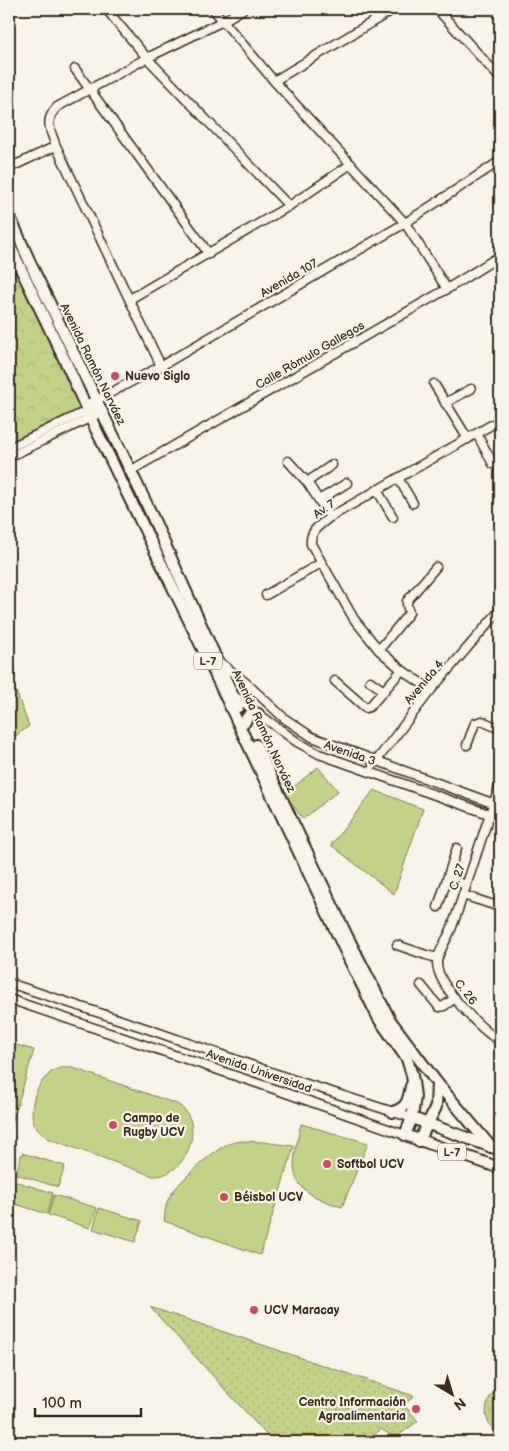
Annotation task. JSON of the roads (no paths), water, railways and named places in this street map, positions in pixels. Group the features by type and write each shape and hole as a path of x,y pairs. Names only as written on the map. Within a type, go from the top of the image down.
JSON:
{"main road":[{"name":"Avenida Ramón Narváez","path":"9,215 33,270 148,507 245,722 346,934 390,1020 437,1083 496,1149"},
{"name":"Avenida Ramón Narváez","path":"9,244 351,963 379,1019 407,1059 416,1096 412,1118 405,1135"},
{"path":"245,722 246,717 249,715 253,713 258,714"},
{"path":"393,1112 403,1109 408,1101 412,1075"},
{"name":"L-7","path":"419,1141 436,1107 437,1083"},
{"name":"Avenida Universidad","path":"412,1118 496,1149"},
{"name":"Avenida Universidad","path":"405,1135 500,1168"}],"street":[{"path":"106,9 147,58 289,206"},
{"path":"213,9 274,81 405,223 447,289"},
{"path":"161,366 56,146 49,126 49,120 57,106 243,9"},
{"path":"274,81 394,9"},
{"path":"442,10 500,78"},
{"path":"75,69 209,254"},
{"path":"9,168 56,146"},
{"name":"Avenida 107","path":"87,411 99,406 161,366 405,223 500,161"},
{"path":"130,299 289,206 351,164"},
{"name":"Calle Rómulo Gallegos","path":"130,471 447,289 500,256"},
{"path":"434,384 468,439"},
{"path":"445,403 471,389"},
{"path":"9,457 24,445 99,406"},
{"name":"Av. 7","path":"431,690 402,670 379,650 354,619 311,544 311,536 315,529 330,517 477,434 499,424"},
{"path":"477,434 493,464"},
{"path":"9,448 24,445"},
{"path":"288,460 307,482 330,517"},
{"path":"307,482 332,465"},
{"path":"398,478 413,503"},
{"path":"318,500 347,483"},
{"path":"377,490 392,516"},
{"path":"266,595 321,563"},
{"path":"379,650 409,614 407,601 436,567"},
{"name":"Avenida 4","path":"370,772 376,761 431,690 500,610"},
{"name":"Avenida 3","path":"216,659 245,682 284,718 312,737 497,805"},
{"path":"334,681 366,708 402,670"},
{"name":"Avenida 3","path":"214,672 232,693 258,714 297,742 319,754 500,818"},
{"path":"370,681 384,691"},
{"path":"468,744 475,723 482,721 500,728"},
{"name":"C. 27","path":"438,958 450,933 490,814 497,805 500,785"},
{"path":"438,907 457,848"},
{"path":"448,878 466,884"},
{"path":"463,895 500,906"},
{"path":"398,945 438,958"},
{"name":"C. 26","path":"438,958 437,963 440,974 454,998 490,1035 500,1041"},
{"name":"Avenida Universidad","path":"9,983 412,1118"},
{"path":"420,985 439,1007 444,1006 454,998"},
{"name":"Avenida Universidad","path":"9,999 405,1135"}],"place":[{"name":"Nuevo Siglo","path":"115,376"},
{"name":"Campo de Rugby UCV","path":"113,1125"},
{"name":"Softbol UCV","path":"327,1164"},
{"name":"Béisbol UCV","path":"224,1197"},
{"name":"UCV Maracay","path":"254,1310"},
{"name":"Centro Información Agroalimentaria","path":"416,1409"}]}
